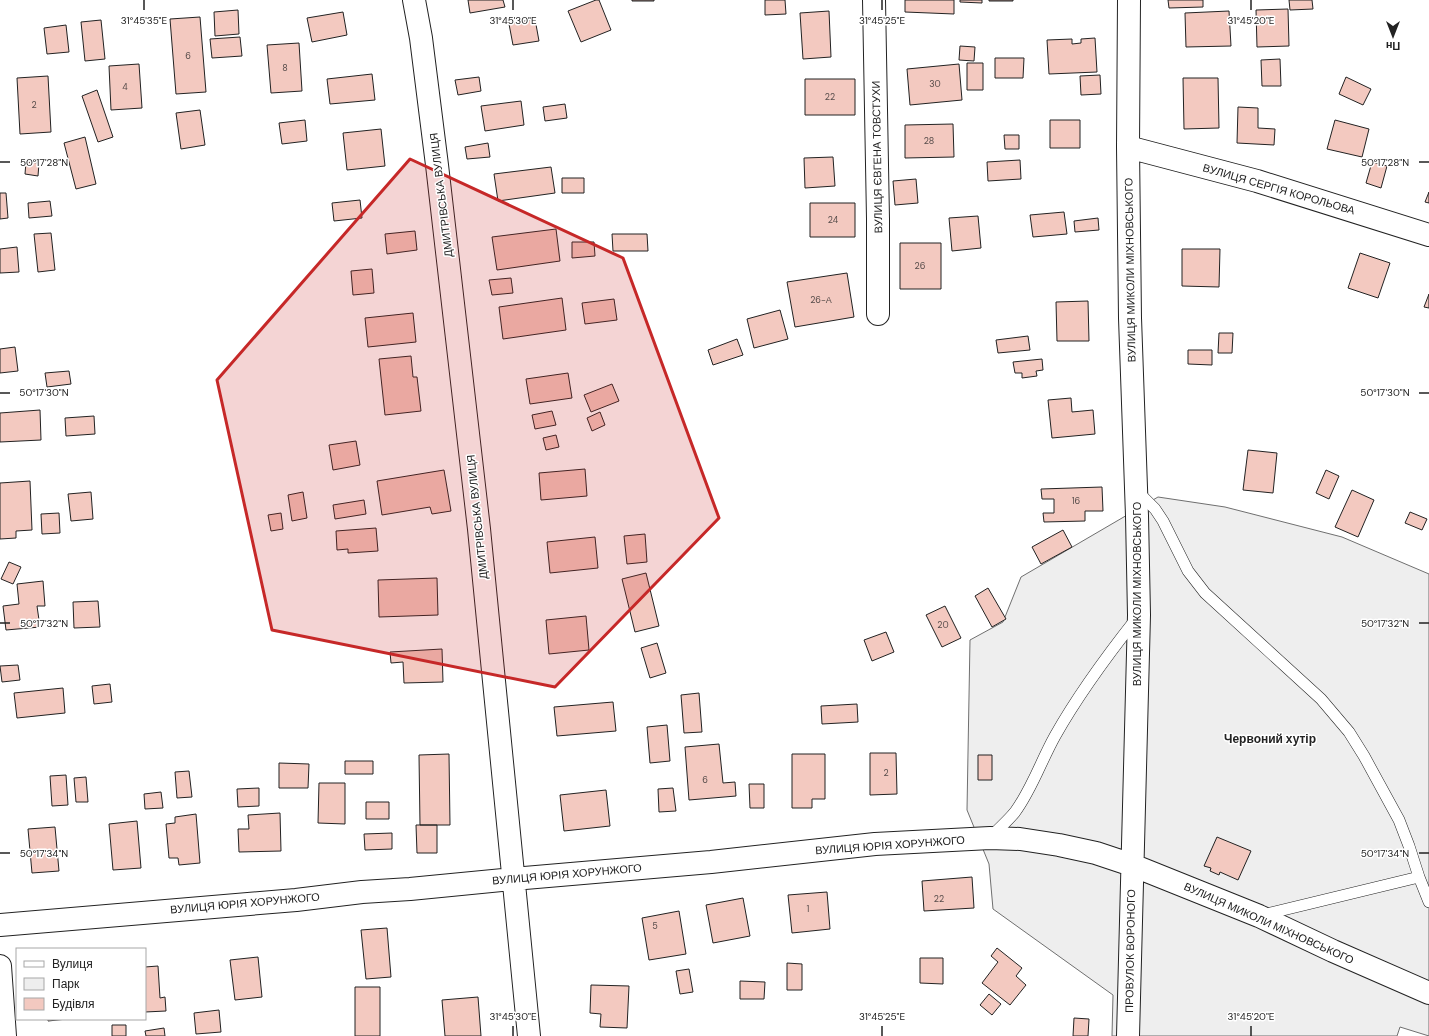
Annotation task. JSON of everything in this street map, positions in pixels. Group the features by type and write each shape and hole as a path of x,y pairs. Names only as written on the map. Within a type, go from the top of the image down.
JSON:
{"street":[{"name":"ДМИТРІВСЬКА ВУЛИЦЯ","path":"414,0 421,38 437,165 479,529 529,1036"},
{"name":"ВУЛИЦЯ ЄВГЕНА ТОВСТУХИ","path":"874,0 878,219 878,314"},
{"name":"ВУЛИЦЯ МИКОЛИ МІХНОВСЬКОГО","path":"1129,0 1128,147 1130,318 1139,616 1132,865 1259,916 1341,954 1429,992"},
{"name":"ВУЛИЦЯ СЕРГІЯ КОРОЛЬОВА","path":"1128,147 1264,183 1429,235"},
{"name":"ВУЛИЦЯ ЮРІЯ ХОРУНЖОГО","path":"0,925 296,900 362,892 719,861 875,844 990,838 1020,838 1096,853 1132,865"},
{"name":"ПРОВУЛОК ВОРОНОГО","path":"1128,1036 1132,865"},
{"path":"0,966 5,1036"}],"lane":[{"path":"1136,490 1155,509 1163,520 1188,571 1205,593 1321,699 1349,732 1364,756 1398,820 1429,902"},
{"path":"990,838 1015,812 1055,736 1078,698 1139,616"},
{"path":"1259,916 1419,878"}],"highlighted area":[{"path":"410,159 623,258 719,518 555,687 272,630 217,380"}],"green space":[{"path":"1158,497 1225,507 1342,537 1429,574 1429,1036 1400,1027 1397,1036 1112,1036 1113,995 993,909 989,864 967,810 970,640 1003,622 1021,577"}],"building":[{"path":"468,0 503,0 505,7 470,13"},
{"path":"599,0 611,30 581,42 568,11"},
{"path":"654,0 654,1 632,1"},
{"path":"765,0 785,0 786,14 765,15"},
{"path":"905,0 954,0 954,14 905,12"},
{"path":"960,0 982,0 982,3 960,2"},
{"path":"1013,0 1013,1 989,1"},
{"path":"1168,0 1203,0 1203,7 1169,8"},
{"path":"1289,0 1312,0 1313,9 1290,10"},
{"path":"1288,9 1289,46 1257,47 1256,10"},
{"path":"238,10 239,34 215,36 214,12"},
{"path":"829,11 831,57 803,59 800,13"},
{"path":"1229,11 1231,46 1186,47 1185,13"},
{"path":"343,12 347,35 312,42 307,18"},
{"path":"200,17 206,92 176,94 170,19"},
{"path":"535,19 539,41 513,45 509,24"},
{"path":"101,20 105,59 85,61 81,22"},
{"path":"66,25 69,52 47,54 44,28"},
{"path":"240,37 242,56 212,58 210,39"},
{"path":"1095,38 1097,72 1049,74 1047,40 1072,39 1072,44 1081,43 1081,39"},
{"path":"299,43 302,91 271,93 267,45"},
{"path":"960,46 975,47 974,61 959,60"},
{"path":"995,58 1024,58 1023,78 995,78"},
{"path":"1280,59 1281,86 1262,86 1261,60"},
{"path":"967,63 983,63 983,90 967,90"},
{"path":"139,64 142,108 111,110 109,66"},
{"path":"959,64 962,100 910,105 907,69"},
{"path":"372,74 375,100 330,104 327,79"},
{"path":"1100,75 1101,94 1081,95 1080,76"},
{"path":"48,76 51,132 20,134 17,78"},
{"path":"479,77 481,91 458,95 455,80"},
{"path":"1346,77 1371,89 1363,105 1339,94"},
{"path":"1183,78 1218,78 1219,128 1184,129"},
{"path":"805,79 855,79 855,115 805,115"},
{"path":"97,90 113,137 98,142 82,96"},
{"path":"521,101 524,125 485,131 481,106"},
{"path":"565,104 567,118 545,121 543,107"},
{"path":"1238,107 1258,108 1258,128 1275,129 1274,145 1237,143"},
{"path":"200,110 205,145 181,149 176,113"},
{"path":"305,120 307,141 282,144 279,123"},
{"path":"1050,120 1080,120 1080,148 1050,148"},
{"path":"1335,120 1369,129 1362,157 1327,149"},
{"path":"953,124 954,157 905,158 905,125"},
{"path":"381,129 385,166 347,170 343,133"},
{"path":"1004,135 1019,135 1019,149 1005,149"},
{"path":"85,137 96,184 76,189 64,143"},
{"path":"488,143 490,157 467,159 465,147"},
{"path":"833,157 835,186 805,188 804,158"},
{"path":"1020,160 1021,179 988,181 987,162"},
{"path":"26,162 39,163 38,176 25,174"},
{"path":"1372,162 1387,166 1381,188 1366,183"},
{"path":"551,167 555,193 498,201 494,174"},
{"path":"562,178 584,178 584,193 562,193"},
{"path":"916,179 918,203 895,205 893,181"},
{"path":"1429,192 1429,203 1425,202"},
{"path":"0,193 6,193 8,218 0,219"},
{"path":"360,200 362,218 334,221 332,203"},
{"path":"50,201 52,216 29,218 28,203"},
{"path":"810,203 855,203 855,237 810,237"},
{"path":"1064,212 1067,234 1033,237 1030,215"},
{"path":"978,216 981,248 952,251 949,218"},
{"path":"1098,218 1099,230 1075,232 1074,221"},
{"path":"556,229 560,261 497,270 492,237"},
{"path":"415,231 417,250 387,254 385,234"},
{"path":"51,233 55,270 38,272 34,234"},
{"path":"612,234 647,234 648,251 613,251"},
{"path":"572,242 594,242 595,256 572,258"},
{"path":"900,243 941,243 941,289 900,289"},
{"path":"17,247 19,272 0,273 0,249"},
{"path":"1182,249 1220,249 1219,287 1182,286"},
{"path":"1360,253 1390,263 1378,298 1348,288"},
{"path":"372,269 374,293 353,295 351,271"},
{"path":"847,273 854,317 795,327 787,282"},
{"path":"511,278 513,293 492,295 489,280"},
{"path":"1429,294 1429,308 1424,307"},
{"path":"562,298 566,330 503,339 499,307"},
{"path":"614,299 617,320 585,324 582,303"},
{"path":"1088,301 1089,341 1057,341 1056,302"},
{"path":"780,310 788,339 754,348 747,319"},
{"path":"413,313 416,342 368,347 365,318"},
{"path":"1219,333 1233,333 1232,353 1218,353"},
{"path":"1028,336 1030,350 998,353 996,340"},
{"path":"737,339 743,355 713,365 708,350"},
{"path":"15,347 18,371 0,373 0,349"},
{"path":"1188,350 1212,350 1212,365 1188,364"},
{"path":"411,356 413,377 417,377 421,411 385,415 379,359"},
{"path":"1042,359 1043,370 1036,371 1037,376 1022,378 1022,373 1015,373 1013,362"},
{"path":"69,371 71,384 47,387 45,373"},
{"path":"568,373 572,398 530,404 526,379"},
{"path":"612,384 619,401 591,412 584,395"},
{"path":"1071,398 1072,412 1093,410 1095,434 1052,438 1048,400"},
{"path":"40,410 41,440 0,442 0,413"},
{"path":"552,411 556,425 535,429 532,415"},
{"path":"600,412 605,425 592,431 587,418"},
{"path":"94,416 95,434 66,436 65,418"},
{"path":"556,435 559,447 546,450 543,438"},
{"path":"356,441 360,465 333,470 329,445"},
{"path":"1248,450 1277,453 1273,493 1243,490"},
{"path":"585,469 587,496 541,500 539,473"},
{"path":"444,470 451,511 432,514 430,507 382,515 377,481"},
{"path":"1326,470 1339,476 1329,499 1316,493"},
{"path":"30,481 32,530 16,531 16,538 0,539 0,483"},
{"path":"1102,487 1103,511 1085,511 1085,521 1044,522 1043,513 1054,513 1054,499 1042,499 1041,489"},
{"path":"1352,490 1374,500 1358,537 1335,527"},
{"path":"91,492 93,519 71,521 68,494"},
{"path":"303,492 307,518 292,521 288,495"},
{"path":"364,500 366,514 335,519 333,505"},
{"path":"1410,512 1427,519 1422,530 1405,523"},
{"path":"59,513 60,533 42,534 41,514"},
{"path":"281,513 283,529 271,531 268,515"},
{"path":"376,528 378,551 348,553 348,549 337,550 336,531"},
{"path":"1063,530 1072,547 1041,564 1032,547"},
{"path":"645,534 647,562 627,564 624,536"},
{"path":"595,537 598,568 550,573 547,542"},
{"path":"9,562 21,567 13,584 1,579"},
{"path":"646,573 659,626 635,632 622,579"},
{"path":"437,578 438,615 379,617 378,580"},
{"path":"43,581 45,606 37,606 40,627 6,630 3,606 19,604 17,584"},
{"path":"988,588 1006,619 992,627 975,596"},
{"path":"98,601 100,627 74,628 73,602"},
{"path":"945,606 961,638 942,647 926,615"},
{"path":"586,616 589,650 549,654 546,620"},
{"path":"886,632 894,652 872,661 864,640"},
{"path":"657,643 666,673 650,678 641,648"},
{"path":"442,649 443,682 404,683 403,662 391,663 390,652"},
{"path":"18,665 20,680 2,682 0,666"},
{"path":"110,684 112,702 94,704 92,686"},
{"path":"63,688 65,713 17,718 14,693"},
{"path":"699,693 702,732 684,733 681,695"},
{"path":"613,702 616,731 557,736 554,707"},
{"path":"857,704 858,722 822,724 821,706"},
{"path":"667,725 670,761 650,763 647,727"},
{"path":"719,744 723,783 735,782 736,796 689,800 685,747"},
{"path":"870,753 896,753 897,794 870,795"},
{"path":"449,754 450,825 420,825 419,755"},
{"path":"792,754 825,754 825,799 812,799 812,808 792,808"},
{"path":"978,755 992,755 992,780 978,780"},
{"path":"345,761 373,761 373,774 345,774"},
{"path":"279,763 309,764 308,788 279,788"},
{"path":"189,771 192,797 177,798 175,772"},
{"path":"66,775 68,805 52,806 50,776"},
{"path":"86,777 88,802 76,802 74,778"},
{"path":"319,783 345,783 345,824 318,823"},
{"path":"749,784 764,784 764,808 750,808"},
{"path":"259,788 259,806 238,807 237,789"},
{"path":"673,788 676,811 659,812 658,789"},
{"path":"606,790 610,826 564,831 560,795"},
{"path":"161,792 163,808 145,809 144,794"},
{"path":"366,802 389,802 389,819 366,819"},
{"path":"280,813 281,851 239,852 238,829 249,829 248,815"},
{"path":"196,814 200,863 179,865 178,858 169,858 166,824 175,823 175,817"},
{"path":"137,821 141,868 113,870 109,824"},
{"path":"416,825 437,825 437,853 417,853"},
{"path":"55,827 59,871 32,873 28,829"},
{"path":"392,833 392,849 365,850 364,834"},
{"path":"1217,837 1251,851 1238,880 1220,872 1219,875 1210,871 1211,868 1204,866"},
{"path":"972,877 974,908 924,911 922,881"},
{"path":"827,892 830,929 792,933 788,895"},
{"path":"743,898 750,936 713,943 706,905"},
{"path":"679,911 686,954 649,960 642,918"},
{"path":"387,928 391,977 366,979 361,930"},
{"path":"997,948 1022,968 1016,976 1026,985 1010,1005 982,983 998,962 991,956"},
{"path":"258,957 262,997 235,1000 230,960"},
{"path":"920,958 943,958 943,984 920,983"},
{"path":"787,963 802,964 802,990 787,990"},
{"path":"158,966 160,998 165,997 166,1011 146,1012 146,967"},
{"path":"689,969 693,992 680,994 676,971"},
{"path":"740,981 765,982 764,999 740,999"},
{"path":"591,985 629,986 627,1028 600,1027 601,1014 590,1013"},
{"path":"355,987 380,987 380,1036 355,1036"},
{"path":"989,994 1001,1004 992,1015 980,1005"},
{"path":"478,997 481,1036 445,1036 442,1000"},
{"path":"219,1010 221,1032 196,1034 194,1013"},
{"path":"1074,1018 1089,1019 1088,1036 1073,1036"},
{"path":"112,1025 126,1025 126,1036 112,1036"},
{"path":"164,1028 165,1036 146,1036 145,1031"}],"district":[{"name":"Червоний хутір","path":"1270,739"}]}
